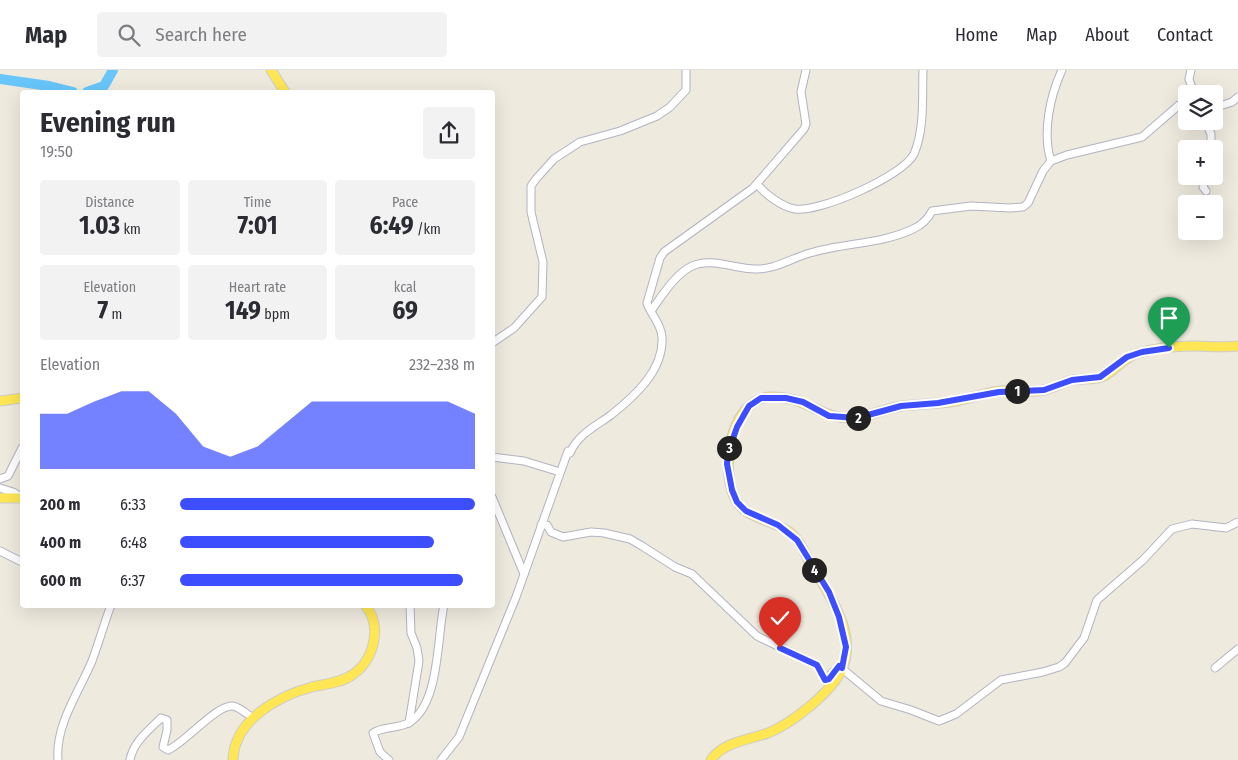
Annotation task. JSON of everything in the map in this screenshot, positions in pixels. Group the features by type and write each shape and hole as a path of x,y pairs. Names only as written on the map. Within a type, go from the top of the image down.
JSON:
{"main road":[{"path":"271,70 284,90"},
{"path":"711,760 722,748 768,733 791,719 829,688 842,668 846,647 839,617 829,592 797,540 778,525 746,511 737,502 732,490 727,464 728,453 737,427 749,406 761,398 786,398 803,402 829,416 857,418 901,406 938,403 999,392 1044,390 1072,380 1100,377 1124,359 1142,352 1189,346 1238,346"},
{"path":"0,401 20,398"},
{"path":"0,498 20,498"},
{"path":"233,760 233,754 243,730 266,706 291,694 342,680 358,670 374,646 375,630 368,608"}],"street":[{"path":"495,341 514,328 542,297 543,262 531,212 531,186 554,159 584,140 620,131 666,111 686,90 686,70"},
{"path":"441,760 459,737 524,574 568,451 570,453 574,444 592,427 634,396 649,378 660,354 662,336 660,326 647,303 657,263 662,254 741,199 757,184 804,129 806,124 801,92 806,70"},
{"path":"757,184 762,191 786,205 795,209 807,209 846,198 898,171 913,155 920,131 923,70"},
{"path":"1051,161 1048,123 1055,84 1062,70"},
{"path":"1191,70 1189,79 1191,85"},
{"path":"1223,105 1238,97"},
{"path":"651,311 681,274 692,266 699,264 719,264 756,269 772,266 809,253 884,238 913,229 928,220 932,211 971,206 1010,208 1023,206 1029,200 1043,171 1051,161 1067,155 1142,137 1154,129 1178,106"},
{"path":"1204,185 1206,191"},
{"path":"0,479 8,476 20,452"},
{"path":"495,457 524,461 560,472"},
{"path":"0,488 14,492 20,496"},
{"path":"495,504 524,574"},
{"path":"541,526 546,525 552,532 563,537 591,532 630,539 675,567 692,574 755,634 769,644 817,665 825,680 829,679 839,666 881,701 935,720 945,720 965,708 1001,680 1059,668 1065,663 1084,638 1097,600 1142,560 1172,529 1192,524 1226,528 1238,522"},
{"path":"0,551 20,561"},
{"path":"58,760 61,733 66,718 92,661 110,608"},
{"path":"409,722 419,660 412,633 410,608"},
{"path":"388,760 380,752 373,733 409,722 420,712 430,689 440,645 440,624 443,608"},
{"path":"1214,668 1238,648"},
{"path":"130,760 132,752 143,736 161,718 167,720 163,747 168,750 177,746 210,718 228,706 235,706 253,718"}],"waterway":[{"path":"93,90 104,86 113,70"},
{"path":"0,79 65,90"}],"route":[{"path":"780,648 817,665 821,669 825,680 829,679 836,668 839,666 842,668 846,647 844,631 832,598 797,540 778,525 746,511 737,502 732,490 727,464 728,453 739,422 744,412 752,404 761,398 795,399 811,405 827,416 857,418 901,406 966,399 999,392 1044,390 1072,380 1100,377 1127,357 1142,352 1169,348"}]}
